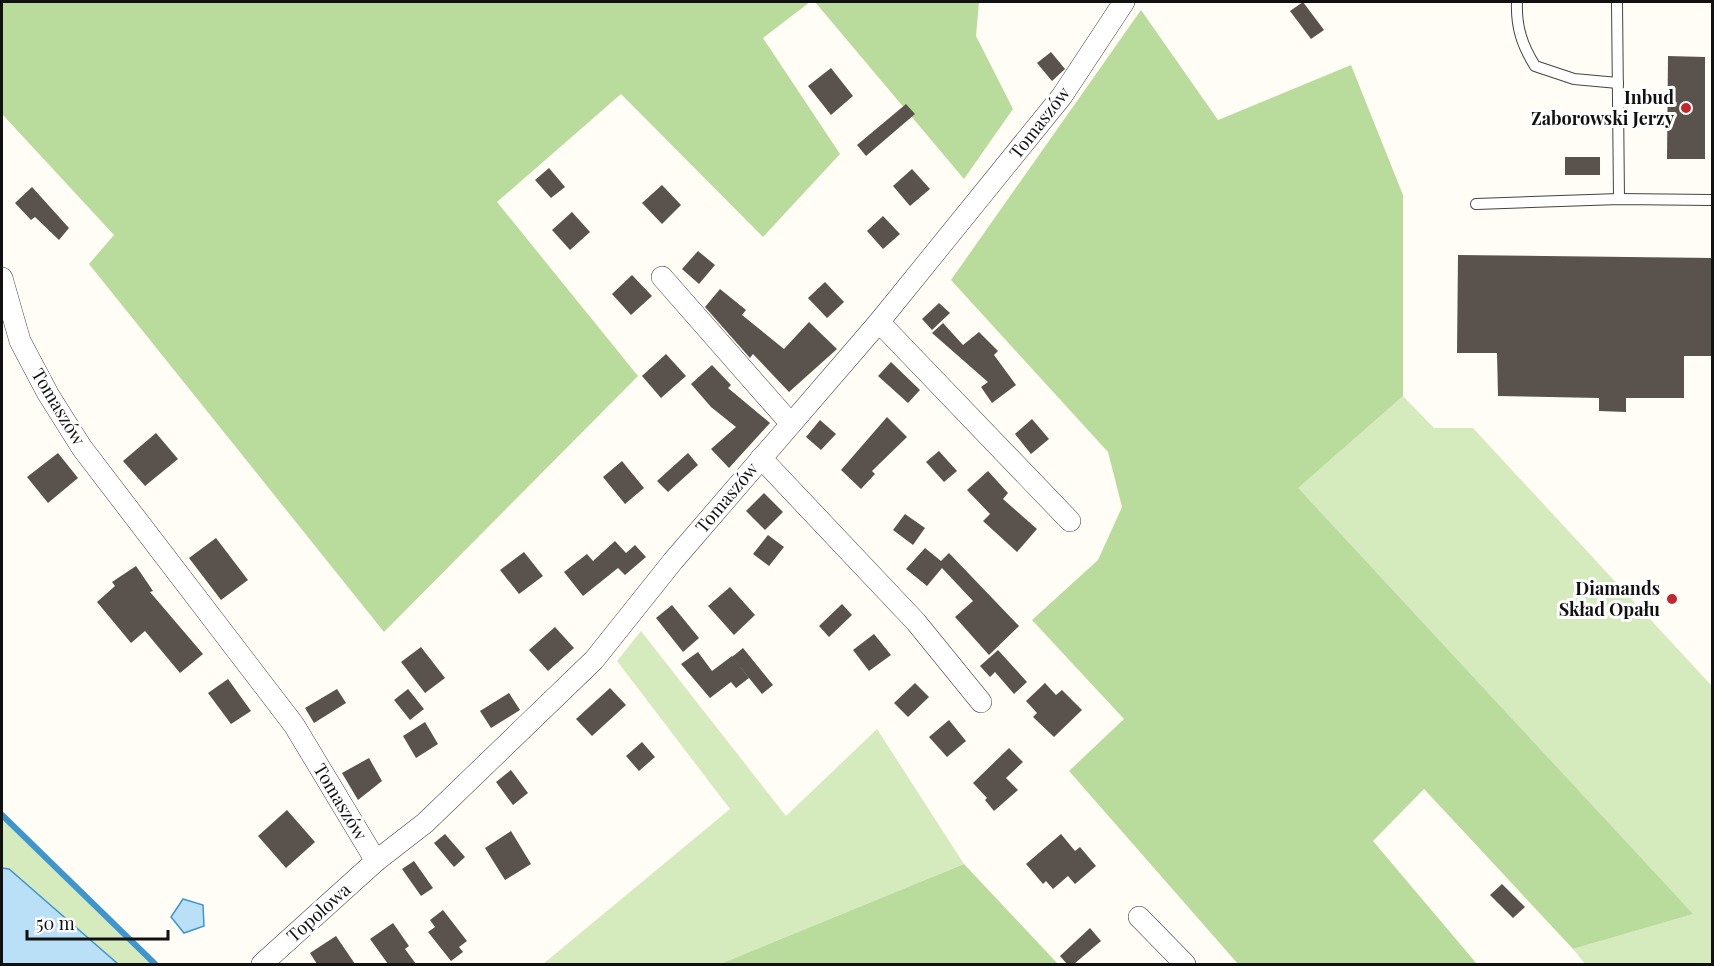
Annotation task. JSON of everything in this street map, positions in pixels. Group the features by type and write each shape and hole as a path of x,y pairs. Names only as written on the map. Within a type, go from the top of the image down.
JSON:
{"street":[{"name":"Tomaszów","path":"2,278 20,341 48,394 82,448 294,725 376,861 425,823 594,660 761,458 879,322 1062,96 1124,2"},
{"path":"662,277 791,424"},
{"path":"879,322 1070,521"},
{"name":"Tomaszów","path":"761,458 916,622 981,702"},
{"name":"Topolowa","path":"262,964 376,861"},
{"path":"1139,917 1185,964"}],"lane":[{"path":"1517,2 1516,22 1522,46 1535,66 1574,79 1618,83"},
{"path":"1617,2 1619,199"},
{"path":"1476,204 1619,199 1713,200"}],"green space":[{"path":"2,2 810,2 763,38 840,154 763,237 621,94 497,202 638,376 384,632 89,264 114,235 2,114"},
{"path":"815,2 979,2 976,36 1013,109 964,179"},
{"path":"1141,10 1218,120 1351,65 1403,195 1403,396 1298,488 1693,914 1573,949 1424,789 1373,841 1477,964 1238,964 1069,771 1124,719 1032,620 1098,560 1122,507 1108,452 951,280"},
{"path":"1403,396 1434,428 1473,428 1712,686 1712,964 1585,964 1573,949 1692,914 1297,488"},
{"path":"641,631 786,816 877,729 964,864 720,964 543,964 730,809 617,661"},
{"path":"2,815 155,964 2,964"},
{"path":"964,864 1058,964 720,964"}],"water":[{"path":"2,868 9,869 118,964 2,964"},
{"path":"183,899 203,905 204,926 184,933 171,917"}],"building":[{"path":"1303,2 1324,30 1311,39 1290,11"},
{"path":"1051,52 1065,69 1052,81 1037,63"},
{"name":"Inbud Zaborowski Jerzy","path":"1668,56 1705,57 1705,159 1667,159"},
{"path":"831,68 853,96 831,115 808,86"},
{"path":"906,104 915,114 866,156 857,145"},
{"path":"1565,157 1600,157 1600,175 1565,175"},
{"path":"549,168 565,187 551,198 535,180"},
{"path":"912,169 930,189 910,206 893,186"},
{"path":"662,185 681,205 662,224 642,203"},
{"path":"32,187 69,228 59,240 35,217 31,220 15,203"},
{"path":"572,212 590,232 570,250 552,230"},
{"path":"883,216 900,234 883,249 867,231"},
{"path":"698,251 715,265 699,284 682,269"},
{"path":"1458,255 1713,258 1713,356 1684,356 1684,398 1626,398 1626,412 1599,411 1599,398 1498,396 1497,353 1457,353"},
{"path":"632,275 652,296 631,315 612,294"},
{"path":"825,282 844,302 827,318 808,298"},
{"path":"720,289 746,310 742,315 784,349 809,322 837,349 789,392 753,354 750,358 705,307"},
{"path":"939,303 950,313 932,330 922,319"},
{"path":"943,323 963,345 979,332 998,351 994,355 1016,385 992,403 981,387 988,382 932,333"},
{"path":"666,354 686,376 661,398 642,376"},
{"path":"891,362 920,390 908,403 878,376"},
{"path":"712,365 731,385 728,388 770,423 729,468 711,449 736,427 711,407 691,384"},
{"path":"887,417 907,437 872,471 875,474 861,489 841,470"},
{"path":"1032,419 1049,439 1031,454 1015,434"},
{"path":"820,420 836,434 821,450 806,437"},
{"path":"156,433 178,459 145,486 123,461"},
{"path":"939,451 957,471 944,482 926,462"},
{"path":"58,453 78,478 48,503 27,477"},
{"path":"688,453 698,465 668,492 657,481"},
{"path":"622,461 644,488 625,504 603,477"},
{"path":"988,471 1008,493 1003,499 1037,529 1017,552 983,521 990,514 967,490"},
{"path":"764,493 783,512 765,530 746,511"},
{"path":"905,514 925,528 913,545 893,530"},
{"path":"768,535 784,547 769,566 753,554"},
{"path":"216,538 248,580 221,600 189,558"},
{"path":"615,541 626,553 635,545 646,557 625,575 618,568 583,596 564,572 587,554 593,561"},
{"path":"925,548 941,561 949,553 1019,626 989,655 955,617 973,601 942,568 927,586 906,569"},
{"path":"524,552 543,576 519,594 500,570"},
{"path":"136,566 153,591 150,592 203,654 180,673 145,631 131,643 97,602 115,586 112,582"},
{"path":"730,587 755,615 734,635 708,606"},
{"path":"842,604 852,615 829,637 819,626"},
{"path":"672,605 699,638 683,652 656,618"},
{"path":"555,627 574,648 548,671 529,650"},
{"path":"874,634 891,655 869,671 853,650"},
{"path":"421,647 445,678 425,693 401,662"},
{"path":"743,648 773,685 762,694 732,657"},
{"path":"998,650 1027,682 1014,694 995,672 990,677 980,666"},
{"path":"698,652 712,671 732,656 749,678 736,688 731,682 710,698 681,664"},
{"path":"228,679 251,711 231,724 208,693"},
{"path":"915,683 929,697 908,717 894,703"},
{"path":"1045,683 1056,695 1062,690 1082,710 1054,737 1033,717 1037,713 1026,701"},
{"path":"610,688 626,705 592,736 576,719"},
{"path":"337,689 346,703 314,723 305,708"},
{"path":"408,689 424,709 410,720 394,700"},
{"path":"509,693 520,710 491,728 480,711"},
{"path":"949,720 966,741 947,757 929,737"},
{"path":"425,722 438,744 416,758 403,736"},
{"path":"642,742 655,757 639,771 626,756"},
{"path":"1009,748 1023,762 1006,778 1018,790 994,811 985,800 987,798 973,783"},
{"path":"369,758 382,781 358,800 342,773"},
{"path":"511,770 528,793 513,805 496,782"},
{"path":"287,810 315,842 286,868 258,836"},
{"path":"511,831 531,864 505,880 485,848"},
{"path":"445,834 465,857 454,867 434,843"},
{"path":"1061,834 1075,851 1080,847 1096,866 1075,884 1068,876 1053,889 1046,881 1043,884 1026,864"},
{"path":"414,861 433,888 421,896 402,869"},
{"path":"1502,884 1525,907 1513,918 1490,895"},
{"path":"443,910 467,941 459,947 463,952 451,961 428,932 435,927 430,920"},
{"path":"393,923 409,946 405,949 416,964 388,964 370,939"},
{"path":"1090,928 1101,941 1074,964 1067,964 1060,956"},
{"path":"336,936 355,964 317,964 310,953"}],"waterway":[{"path":"2,815 155,964"}],"place":[{"name":"Inbud Zaborowski Jerzy","path":"1686,108"},
{"name":"Diamands Skład Opału","path":"1672,599"}]}
